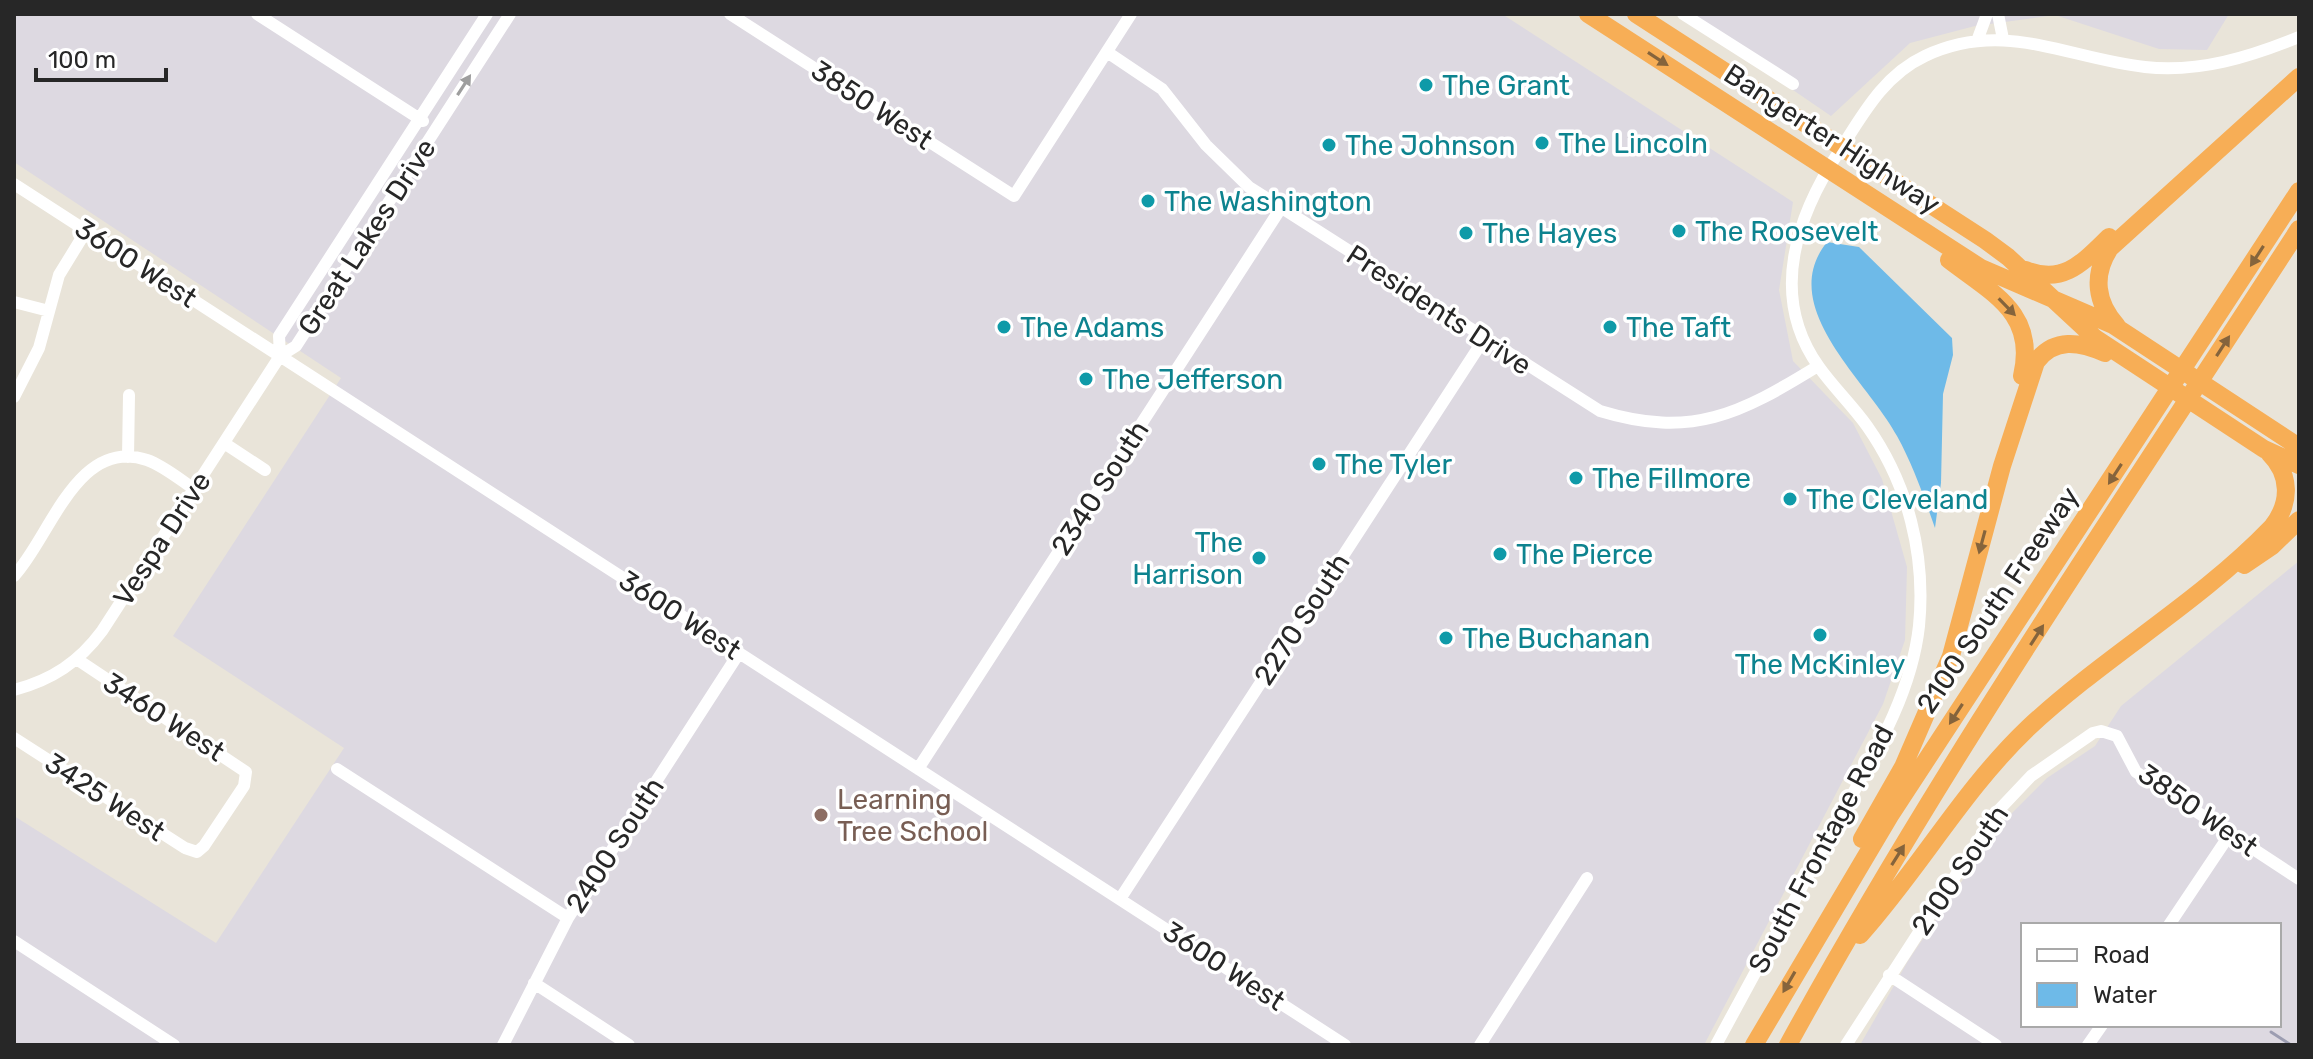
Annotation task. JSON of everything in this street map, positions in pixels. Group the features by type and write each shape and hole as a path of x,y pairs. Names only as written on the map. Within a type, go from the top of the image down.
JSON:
{"highway":[{"name":"Bangerter Highway","path":"1588,14 1826,171 1981,268 2118,327 2299,447"},
{"name":"Bangerter Highway","path":"1636,14 1950,216 2019,267 2081,328 2136,367 2264,449 2299,465"},
{"path":"2118,327 2105,310 2098,290 2099,270 2106,254 2299,77"},
{"path":"2019,267 2046,277 2073,270 2230,141"},
{"path":"1858,191 1997,297 2018,318 2025,337 2026,360 2003,445 2002,466"},
{"name":"2100 South Freeway","path":"1754,1045 1826,919 2299,191"},
{"name":"2100 South Freeway","path":"1788,1045 1829,970 1988,710 2299,229"},
{"path":"1826,919 1867,829 1903,767 1932,706 1951,656 2030,375 2047,350 2063,344 2080,344 2136,367"},
{"path":"2277,430 2299,435"},
{"path":"1829,970 1871,923 1958,804 2007,748 2052,706 2174,611 2268,531 2281,514 2286,495 2284,476 2264,449"},
{"path":"2174,611 2263,553 2299,520"}],"street":[{"path":"257,14 435,129"},
{"name":"Great Lakes Drive","path":"487,14 279,336 280,356 296,346 510,14"},
{"name":"3850 West","path":"730,14 1014,196 1107,52"},
{"path":"1107,52 1131,14"},
{"path":"1683,14 1793,84"},
{"path":"1977,41 1987,14"},
{"path":"1998,14 2003,39"},
{"name":"South Frontage Road","path":"1716,1045 1898,704 1910,670 1918,628 1921,588 1917,545 1906,503 1868,427 1818,366 1803,335 1794,299 1793,248 1803,218 1826,171 1870,103 1904,68 1947,47 1977,41 2023,40 2125,64 2170,68 2231,61 2299,37"},
{"name":"Presidents Drive","path":"1107,52 1162,89 1236,176 1579,401 1600,411 1646,423 1692,424 1717,419 1761,401 1818,366"},
{"name":"3600 West","path":"14,184 1344,1045"},
{"name":"2340 South","path":"918,769 1281,208"},
{"path":"14,397 35,360 59,275 86,231"},
{"path":"14,302 49,311"},
{"name":"2270 South","path":"1120,899 1484,339"},
{"name":"Vespa Drive","path":"14,690 38,683 78,660 102,631 280,356"},
{"path":"128,457 129,395"},
{"path":"224,443 265,470"},
{"path":"14,576 82,477 106,461 128,457 154,464 194,489"},
{"name":"2400 South","path":"503,1045 568,918 739,653"},
{"name":"3460 West","path":"78,660 248,775 207,843 197,852"},
{"name":"3850 West","path":"2109,732 2122,743 2136,772 2299,879"},
{"name":"2100 South","path":"1846,1045 1889,975 2011,796 2064,751 2093,733 2109,732"},
{"name":"3425 West","path":"14,738 185,848 197,852"},
{"path":"337,769 568,918"},
{"path":"2170,923 2230,834"},
{"path":"1480,1045 1587,878"},
{"path":"14,941 174,1045"},
{"path":"1889,975 1996,1045"},
{"path":"534,983 629,1045"},
{"path":"2088,1045 2101,1027"}],"shaded area":[{"path":"14,14 1502,14 1793,202 1779,290 1793,361 1853,423 1882,479 1907,567 1905,640 1883,704 1704,1045 14,1045 14,816 216,943 344,748 173,636 341,378 14,162"},
{"path":"1682,14 2229,14 2207,50 2159,49 2055,15 1975,26 1910,43 1831,116"},
{"path":"2299,561 2299,1045 1860,1045 1908,961 1999,826 2047,778 2095,746 2121,706"}],"water":[{"path":"1827,242 1859,247 1952,338 1953,355 1943,394 1941,483 1935,528 1897,436 1848,368 1819,317 1812,292 1814,267"}],"railway":[{"path":"2271,1032 2291,1045"}],"place":[{"name":"The Grant","path":"1426,85"},
{"name":"The Lincoln","path":"1542,143"},
{"name":"The Johnson","path":"1329,145"},
{"name":"The Washington","path":"1148,201"},
{"name":"The Roosevelt","path":"1679,231"},
{"name":"The Hayes","path":"1466,233"},
{"name":"The Adams","path":"1004,327"},
{"name":"The Taft","path":"1610,327"},
{"name":"The Jefferson","path":"1086,379"},
{"name":"The Tyler","path":"1319,464"},
{"name":"The Fillmore","path":"1576,478"},
{"name":"The Cleveland","path":"1790,499"},
{"name":"The Pierce","path":"1500,554"},
{"name":"The Harrison","path":"1259,558"},
{"name":"The McKinley","path":"1820,635"},
{"name":"The Buchanan","path":"1446,638"},
{"name":"Learning Tree School","path":"821,815"}]}
